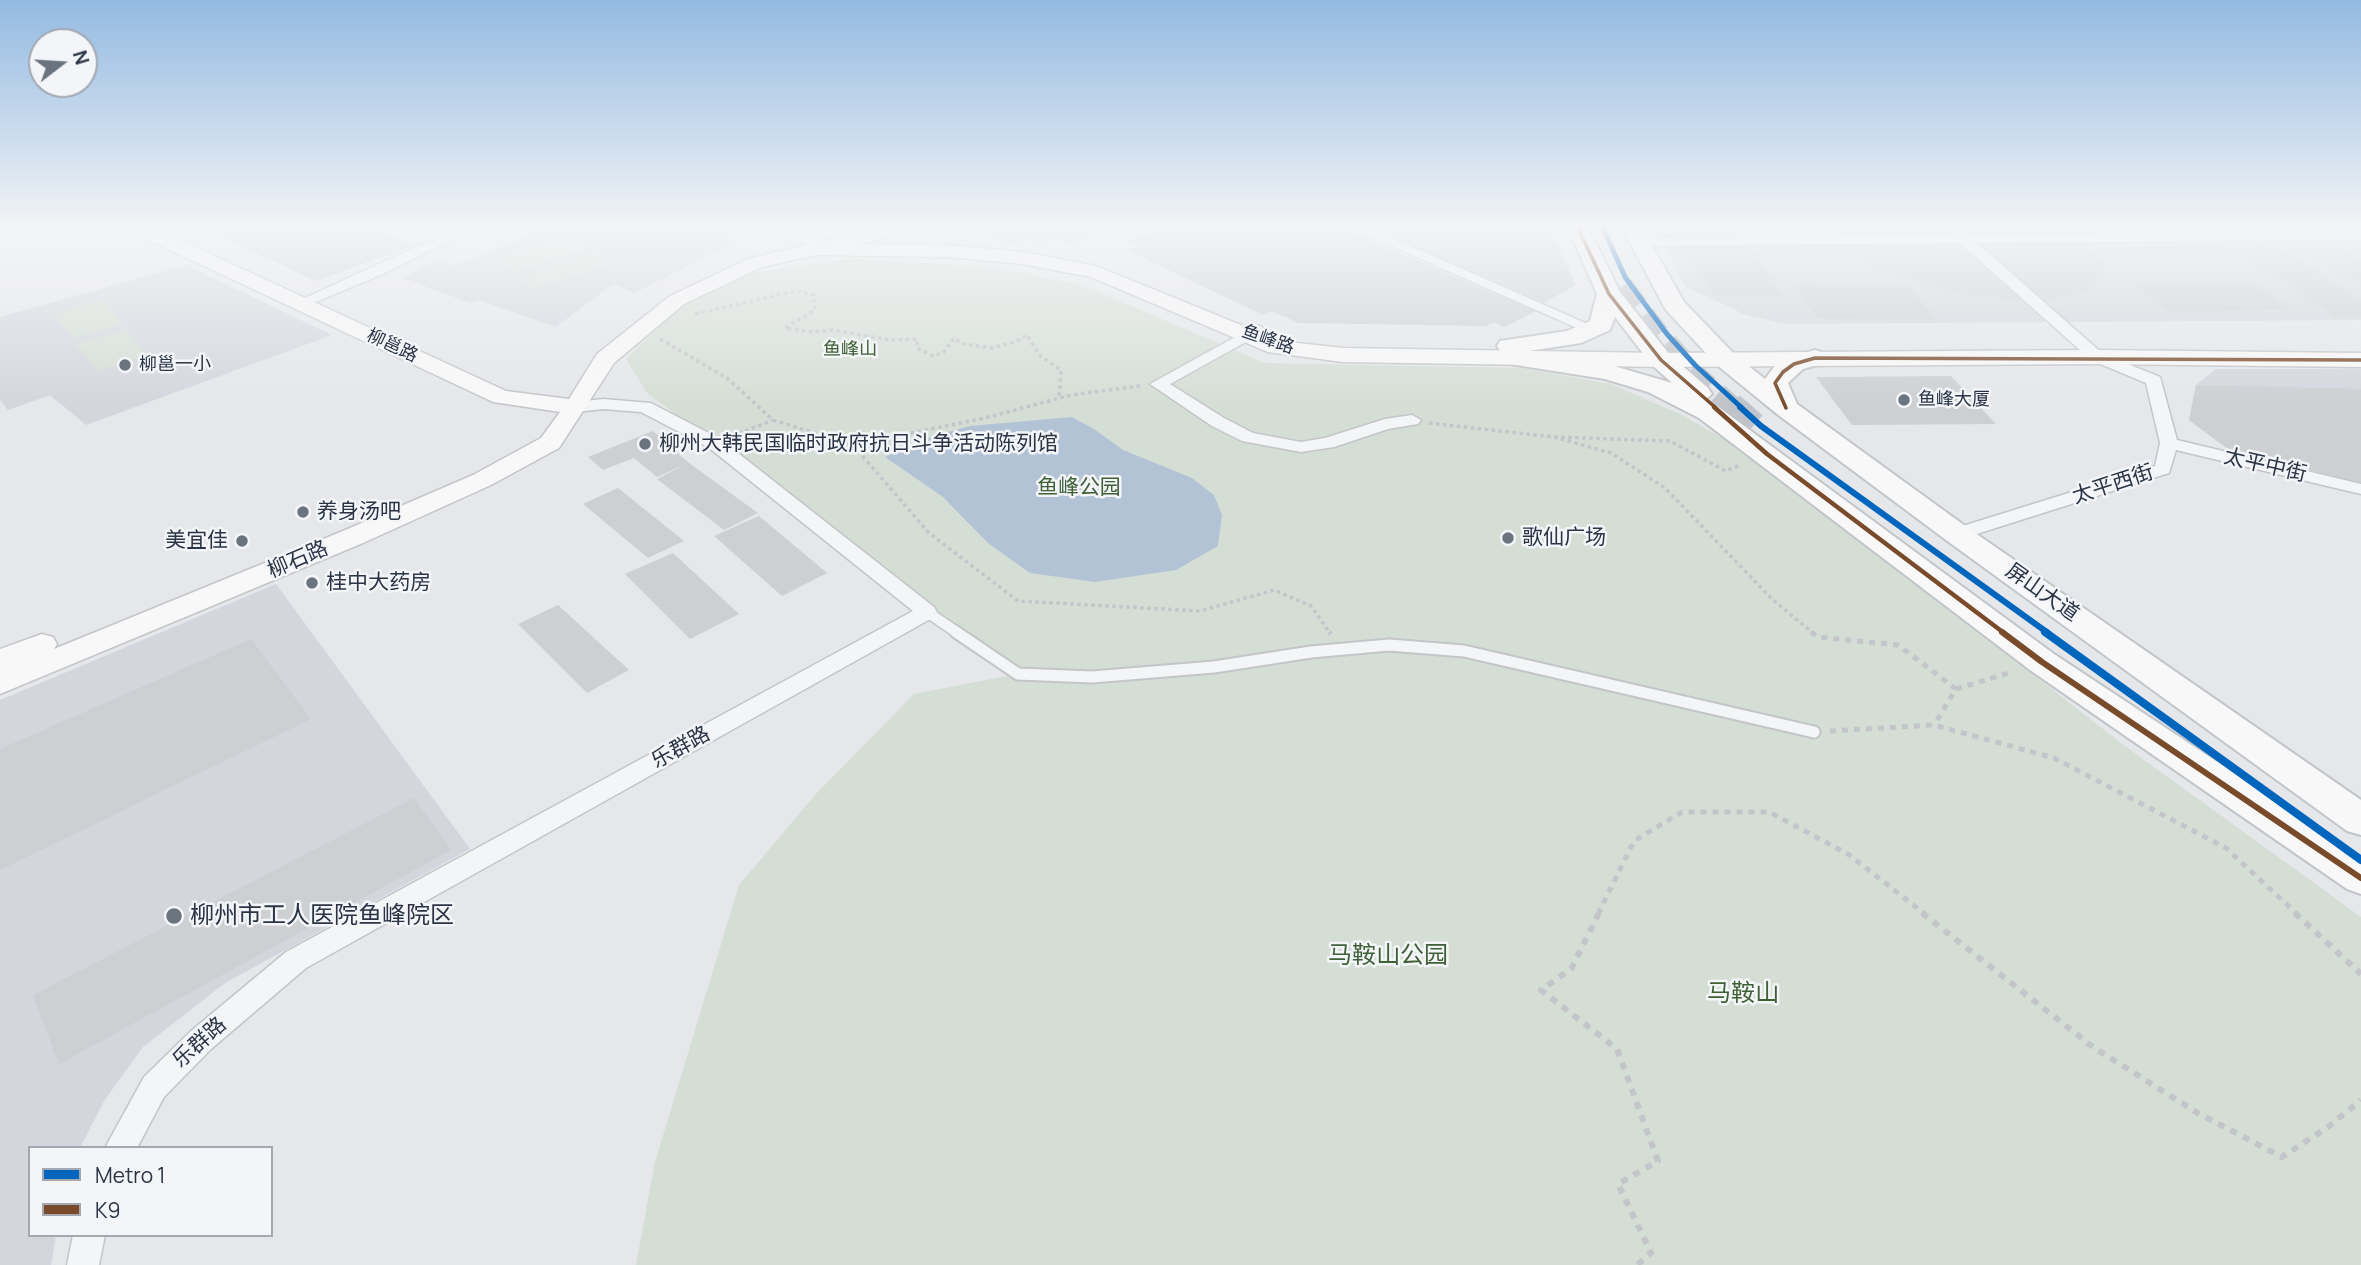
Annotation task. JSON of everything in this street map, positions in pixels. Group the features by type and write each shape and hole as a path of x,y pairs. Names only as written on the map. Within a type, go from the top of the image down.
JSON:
{"main road":[{"name":"柳邕路","path":"268,287 501,397 576,408"},
{"name":"柳石路","path":"0,683 273,571 482,480 550,443 576,408 605,359 658,326 677,300 704,287"},
{"name":"鱼峰路","path":"1150,287 1253,332 1276,346 1299,352 1343,355 1503,352 2361,351"},
{"path":"1613,287 1655,353 1762,443 2042,662 2361,878"},
{"path":"1503,352 1573,338 1601,325 1615,291 1614,287"},
{"name":"屏山大道","path":"1664,287 1674,305 1720,353 1786,408 1957,534 2361,820"},
{"path":"1503,352 1607,372 1657,386 1762,443"},
{"name":"鱼峰路","path":"1720,353 1815,358 2093,353 2361,360"},
{"path":"1786,408 1775,383 1783,372 1794,364 1815,358"},
{"name":"柳石路","path":"0,661 436,484 576,408"},
{"name":"屏山大道","path":"1762,443 2361,878"}],"street":[{"path":"301,303 339,287"},
{"path":"1494,287 1591,329"},
{"path":"2018,287 2093,353"},
{"path":"1253,332 1158,384 1218,422 1248,437 1301,447 1328,443 1385,424 1412,420"},
{"name":"太平西街","path":"1957,534 2163,469 2169,443 2154,380 2093,353"},
{"path":"576,408 603,404 645,407 714,443 928,612"},
{"name":"太平中街","path":"2169,443 2361,489"},
{"name":"乐群路","path":"121,1146 153,1087 201,1040 296,960 928,612"},
{"path":"83,1265 89,1237"}],"lane":[{"path":"928,612 1018,674 1092,677 1214,667 1389,645 1464,652 1814,732"}],"path":[{"path":"658,326 677,318 796,291 814,295 815,310 785,328 814,332 832,330 891,340 917,339 917,348 933,356 943,353 954,338 963,344 991,348 1015,342 1027,335 1040,356 1061,370 1059,398"},
{"path":"658,326 727,378 773,420 853,445 985,418 1059,398 1158,384"},
{"path":"714,443 773,420"},
{"path":"1412,420 1554,437 1670,441 1726,471 1762,443"},
{"path":"1554,437 1611,453 1665,488 1772,598 1818,637 1898,645 1956,689"},
{"path":"853,445 929,533 1018,601 1200,611 1274,590 1311,606 1342,649"},
{"path":"1934,724 1956,689 2042,662"},
{"path":"1814,732 1934,724 2054,758 2226,848 2361,974"},
{"path":"1637,1265 1651,1253 1618,1184 1658,1161 1617,1049 1541,990 1572,969 1634,841 1682,812 1769,812 1848,854 2093,1047 2196,1112 2282,1157 2328,1127 2361,1100"}],"shaded area":[{"name":"柳邕一小","path":"107,287 232,287 332,335 86,425 50,395 8,410 0,400 0,317"},
{"path":"427,287 609,287 556,327 478,300 470,303"},
{"path":"620,287 646,287 634,293"},
{"path":"1686,287 2361,287 2361,320 1785,324 1746,315"},
{"path":"2216,369 2361,369 2361,483 2228,449 2189,420 2196,385"},
{"name":"柳州市工人医院鱼峰院区","path":"276,584 470,849 225,983 143,1047 104,1101 81,1146 28,1146 28,1237 56,1237 51,1265 0,1265 0,700"}],"green space":[{"name":"马鞍山公园","path":"718,287 1088,287 1265,363 1522,368 1611,384 1682,415 1750,454 2125,746 2361,917 2361,1265 636,1265 655,1162 739,885 816,794 914,694 1017,674 927,612 647,393 626,359 683,303"},
{"path":"102,300 123,324 73,338 53,314"},
{"path":"125,329 148,355 97,371 76,344"}],"water":[{"path":"1072,417 1123,450 1192,478 1214,495 1222,515 1218,546 1176,570 1095,582 1030,573 988,543 943,497 885,457 933,436 970,426"}],"building":[{"path":"1204,287 1480,287 1536,311 1505,327 1494,322 1486,326 1298,323 1272,311 1263,315"},
{"path":"1507,287 1572,287 1544,303"},
{"path":"1709,287 1777,287 1784,298 1714,296"},
{"path":"1795,287 1909,287 1937,320 1817,318"},
{"path":"1932,287 2093,287 2062,298 2021,300 1974,296"},
{"path":"2137,287 2260,287 2292,310 2167,311"},
{"path":"2291,287 2340,287 2361,301 2361,317 2335,317"},
{"name":"鱼峰大厦","path":"1951,376 1996,424 1852,425 1816,377"},
{"path":"2196,385 2361,389 2361,483 2228,449 2189,420"},
{"path":"653,431 689,463 758,513 724,530 657,479 686,464 657,477 634,458 603,470 588,457"},
{"path":"618,488 684,541 648,558 583,504"},
{"path":"759,516 827,573 782,596 714,536"},
{"path":"673,553 739,614 690,639 625,574"},
{"path":"558,605 629,670 587,693 518,624"},
{"path":"251,639 311,719 0,870 0,749"},
{"path":"414,798 451,850 59,1064 33,995"}],"tunnel":[{"path":"1622,287 1655,331 1696,377 1732,408"},
{"path":"1730,407 1758,431"}],"metro line":[{"name":"1","path":"1632,287 1667,334 1695,365 1761,426 2361,860"}],"transit line":[{"name":"K9","path":"1606,287 1661,360 1767,454 2042,662 2361,878"},
{"name":"K9","path":"1786,408 1775,383 1783,372 1794,364 1815,358 2361,360"}],"place":[{"name":"柳邕一小","path":"125,365"},
{"name":"鱼峰大厦","path":"1904,400"},
{"name":"柳州大韩民国临时政府抗日斗争活动陈列馆","path":"645,444"},
{"name":"养身汤吧","path":"303,512"},
{"name":"歌仙广场","path":"1508,538"},
{"name":"美宜佳","path":"242,541"},
{"name":"桂中大药房","path":"312,583"},
{"name":"柳州市工人医院鱼峰院区","path":"174,916"}],"park label":[{"name":"鱼峰山","path":"850,350"},
{"name":"鱼峰公园","path":"1079,488"},
{"name":"马鞍山","path":"1743,994"}]}
